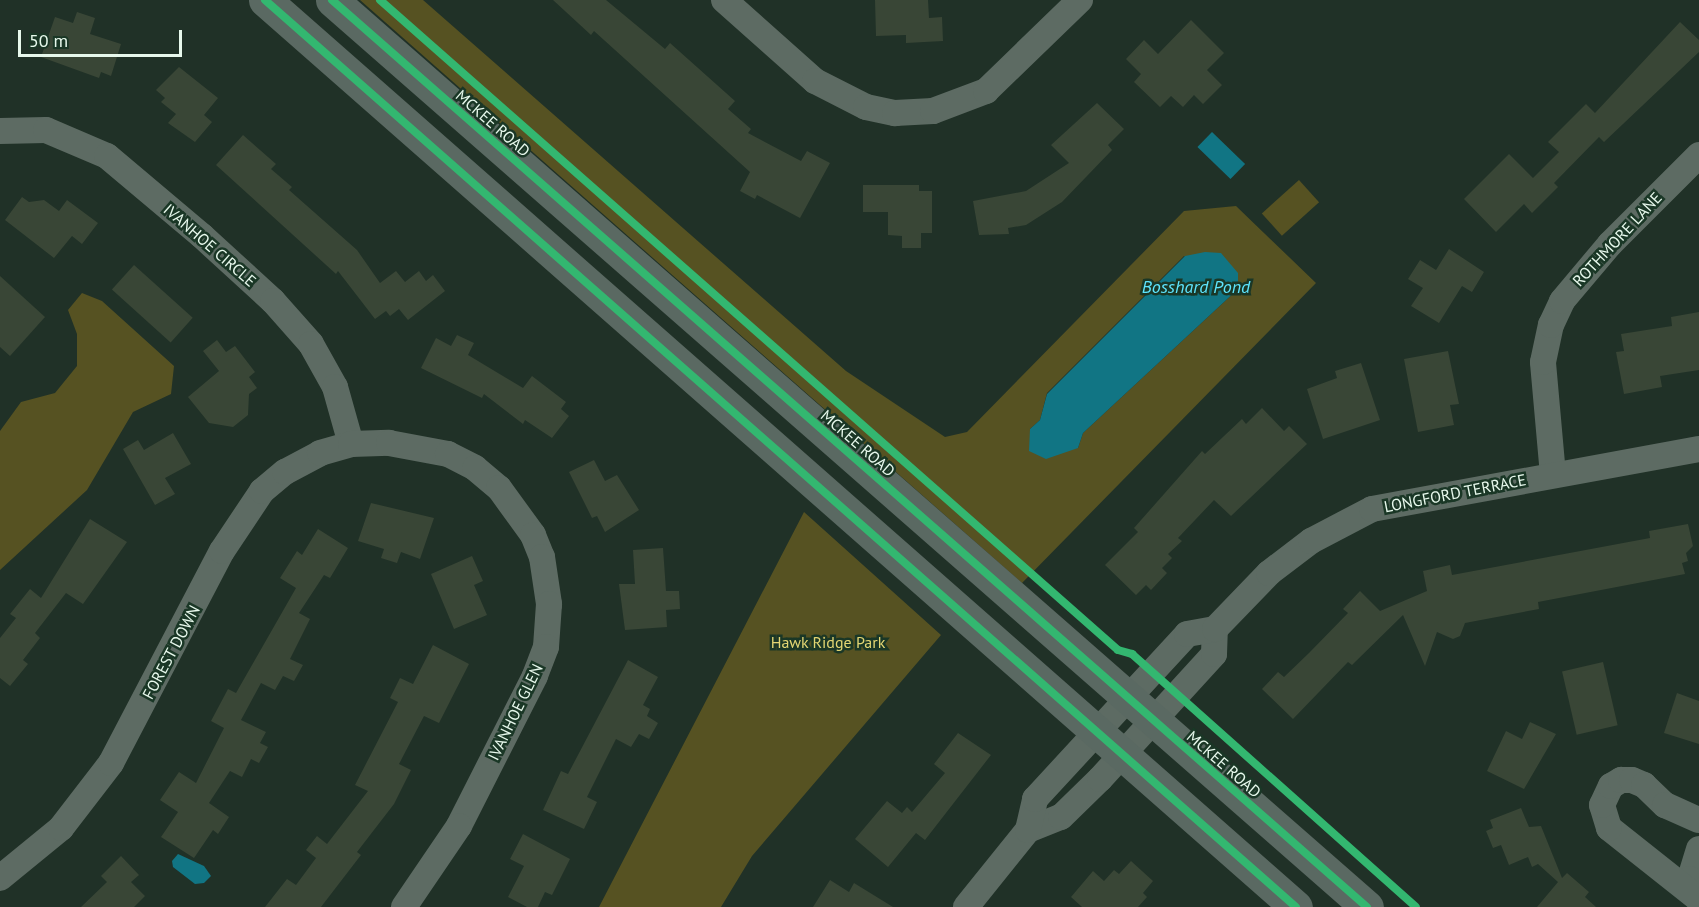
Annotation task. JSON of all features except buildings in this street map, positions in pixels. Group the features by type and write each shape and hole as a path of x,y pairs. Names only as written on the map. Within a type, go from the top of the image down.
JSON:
{"main road":[{"path":"265,0 1296,907"},
{"name":"MCKEE ROAD","path":"332,0 1367,907"}],"street":[{"path":"724,0 815,81 866,107 895,113 933,111 986,91 1080,0"},
{"name":"IVANHOE CIRCLE","path":"0,131 46,130 107,156 202,236 273,301 312,344 335,387 351,444"},
{"name":"ROTHMORE LANE","path":"1553,475 1543,362 1551,325 1562,301 1602,252 1699,155"},
{"name":"FOREST DOWN","path":"0,878 61,828 111,763 222,551 262,491 294,467 351,444"},
{"name":"IVANHOE GLEN","path":"351,444 421,446 475,468 520,513 542,557 547,581 549,624 535,676 459,826 404,907"},
{"name":"LONGFORD TERRACE","path":"1215,630 1269,573 1311,541 1372,509 1699,448"},
{"path":"966,907 1028,830 1035,800 1097,731 1187,634 1215,630 1214,654 1154,720 1061,817 1028,830"},
{"path":"1697,898 1609,828 1602,805 1611,786 1621,780 1632,780 1644,785 1665,805 1699,820"},
{"path":"1697,898 1690,879 1699,849"}],"green space":[{"path":"360,0 423,0 846,371 945,437 967,432 1184,211 1236,206 1316,283 1022,583","holes":["1184,256 1238,289 1083,433 1078,448 1030,429 1040,420 1047,393"]},
{"path":"1299,180 1319,202 1282,236 1262,213"},
{"path":"82,293 102,301 174,366 171,394 133,412 87,490 0,570 0,431 21,402 55,393 77,366 77,334 68,310"},
{"name":"Hawk Ridge Park","path":"804,512 941,635 752,856 721,907 599,907"}],"water":[{"path":"1212,132 1245,164 1231,179 1197,147"},
{"name":"Bosshard Pond","path":"1205,252 1221,253 1238,273 1238,289 1083,433 1078,448 1046,459 1029,451 1030,429 1040,420 1047,394 1185,256"},
{"path":"178,854 204,866 211,876 204,883 195,884 173,867 172,861"}],"cycle path":[{"path":"265,0 1296,907"},
{"path":"332,0 1367,907"},
{"path":"380,0 1118,650 1132,654 1416,907"}]}
